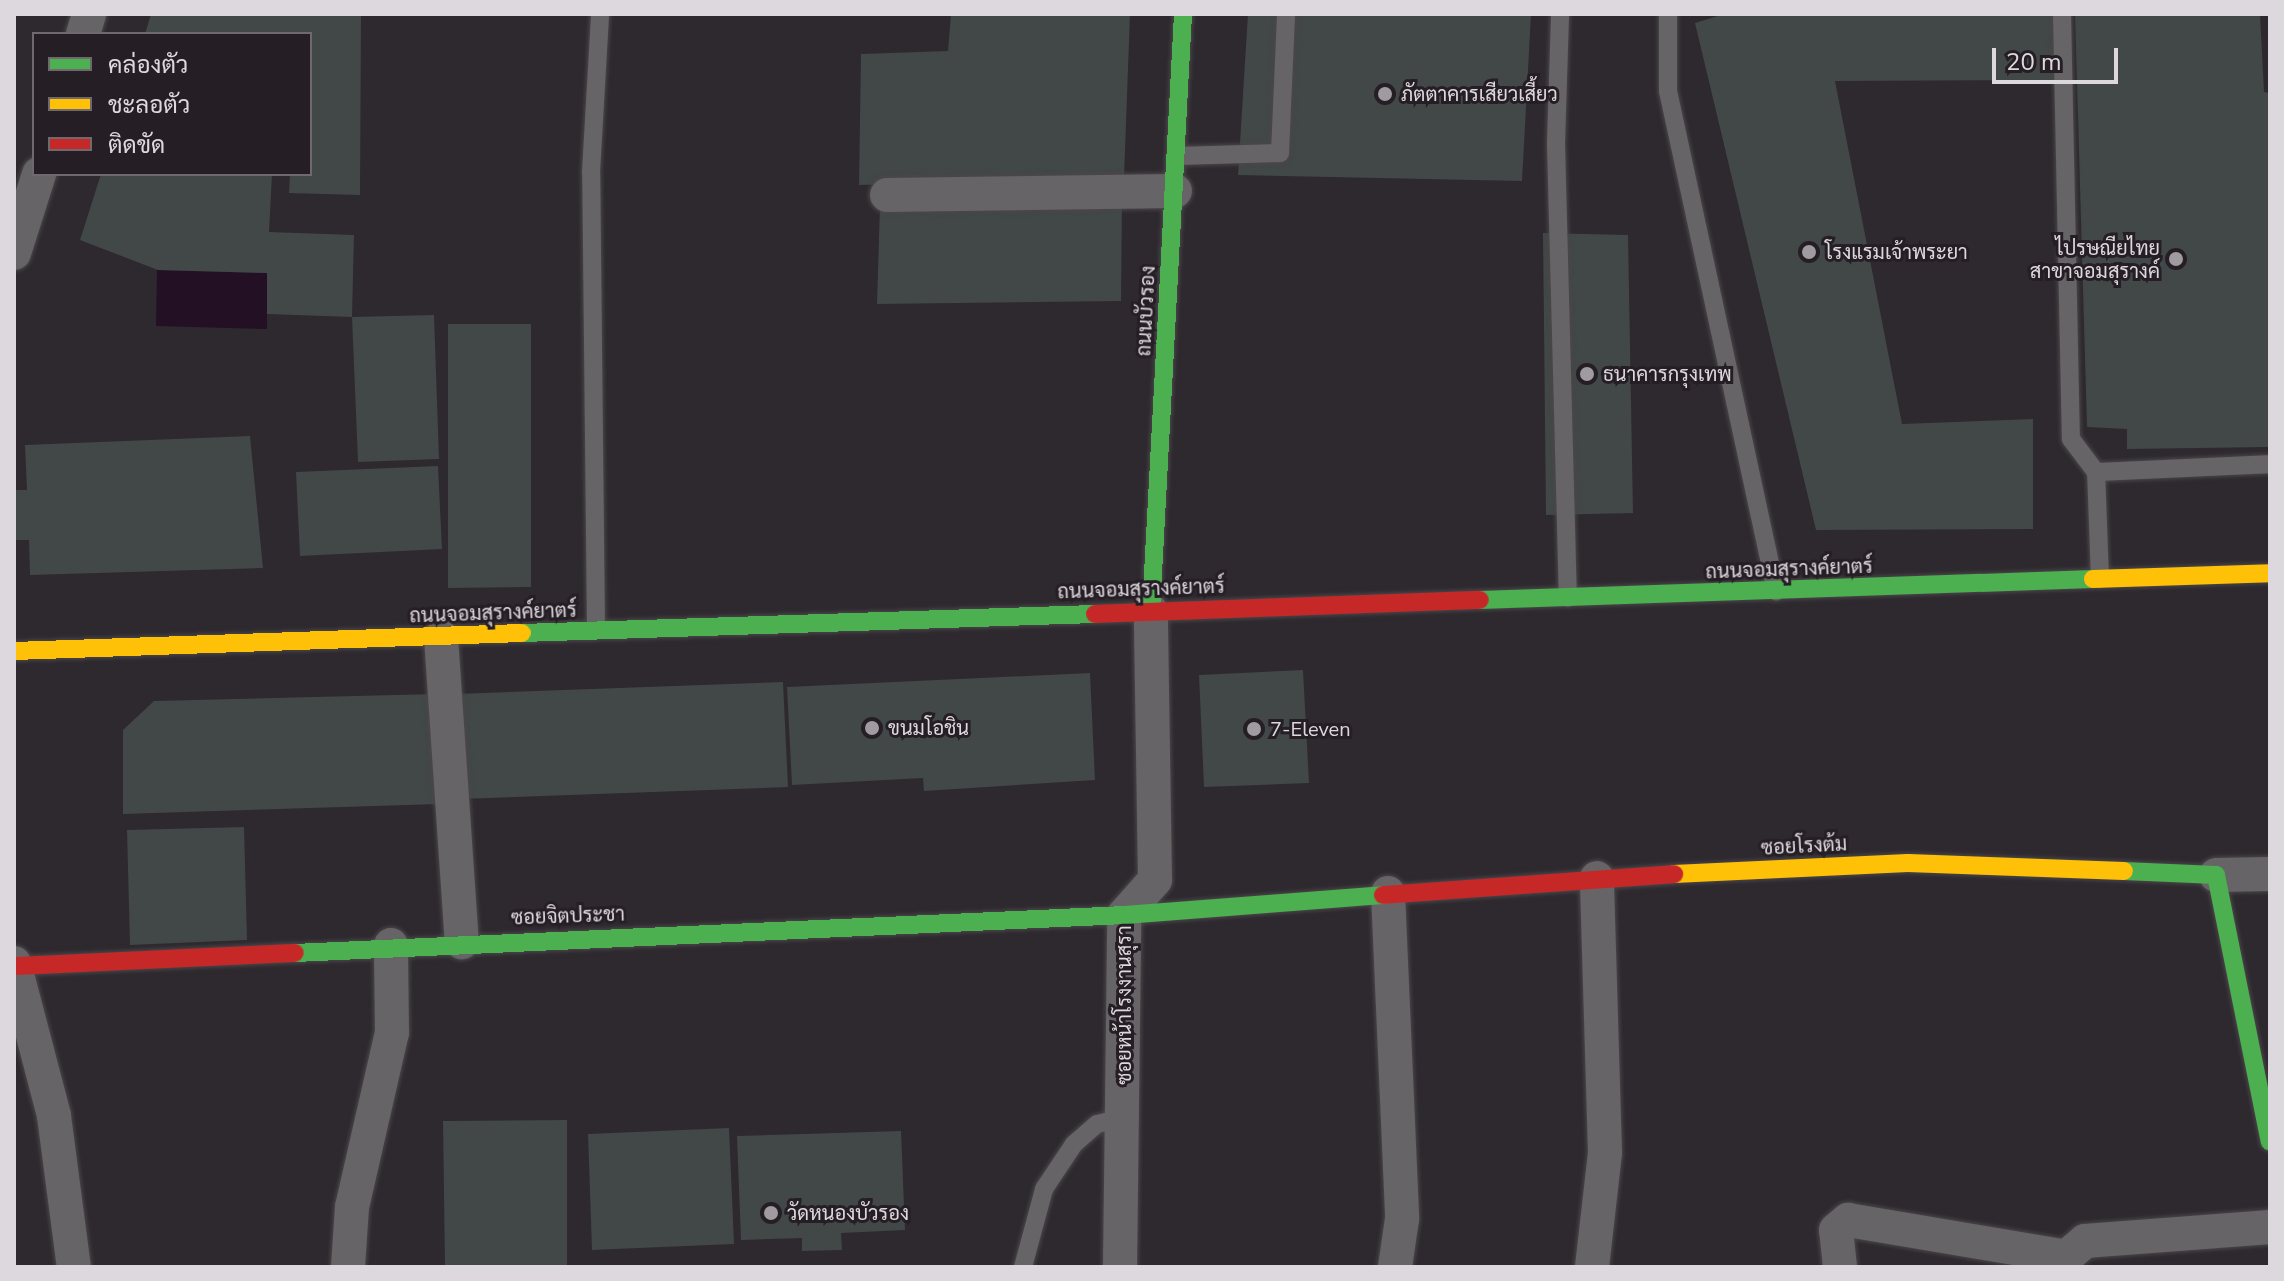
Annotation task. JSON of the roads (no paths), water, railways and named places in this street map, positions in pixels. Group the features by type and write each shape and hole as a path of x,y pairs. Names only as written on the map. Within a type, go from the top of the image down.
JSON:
{"street":[{"name":"ถนนบัวรอง","path":"1151,611 1183,14"},
{"path":"14,253 38,176"},
{"path":"887,195 1175,191"},
{"name":"ถนนจอมสุรางค์ยาตร์","path":"14,651 2100,582 2270,573"},
{"name":"ซอยหน้าโรงงานสุรา","path":"1120,1267 1124,915 1155,880 1151,611"},
{"path":"441,637 462,942"},
{"name":"ซอยโรงต้ม","path":"1124,915 1597,878 1908,863 2216,875"},
{"path":"2270,874 2216,875 2270,1142"},
{"path":"1592,1267 1605,1153 1597,878"},
{"path":"1388,893 1402,1219 1395,1267"},
{"name":"ซอยจิตประชา","path":"14,964 1124,915"},
{"path":"348,1267 352,1207 392,1033 391,945"},
{"path":"14,964 54,1116 74,1267"},
{"path":"1840,1267 1836,1230 1848,1220 2066,1257 2085,1241 2270,1227"}],"lane":[{"path":"596,630 591,172 600,14"},
{"path":"1177,156 1280,153 1286,14"},
{"path":"1668,14 1668,91 1776,591"},
{"path":"2062,14 2071,439 2096,472 2100,582"},
{"path":"1560,16 1556,144 1568,598"},
{"path":"2096,472 2270,464"},
{"path":"1023,1267 1044,1189 1067,1155 1097,1124 1124,1118"}],"place":[{"name":"ภัตตาคารเสียวเสี้ยว","path":"1385,94"},
{"name":"โรงแรมเจ้าพระยา","path":"1809,252"},
{"name":"ไปรษณียไทย สาขาจอมสุรางค์","path":"2176,259"},
{"name":"ธนาคารกรุงเทพ","path":"1587,374"},
{"name":"ขนมโอชิน","path":"872,728"},
{"name":"7-Eleven","path":"1254,729"},
{"name":"วัดหนองบัวรอง","path":"771,1213"}]}
